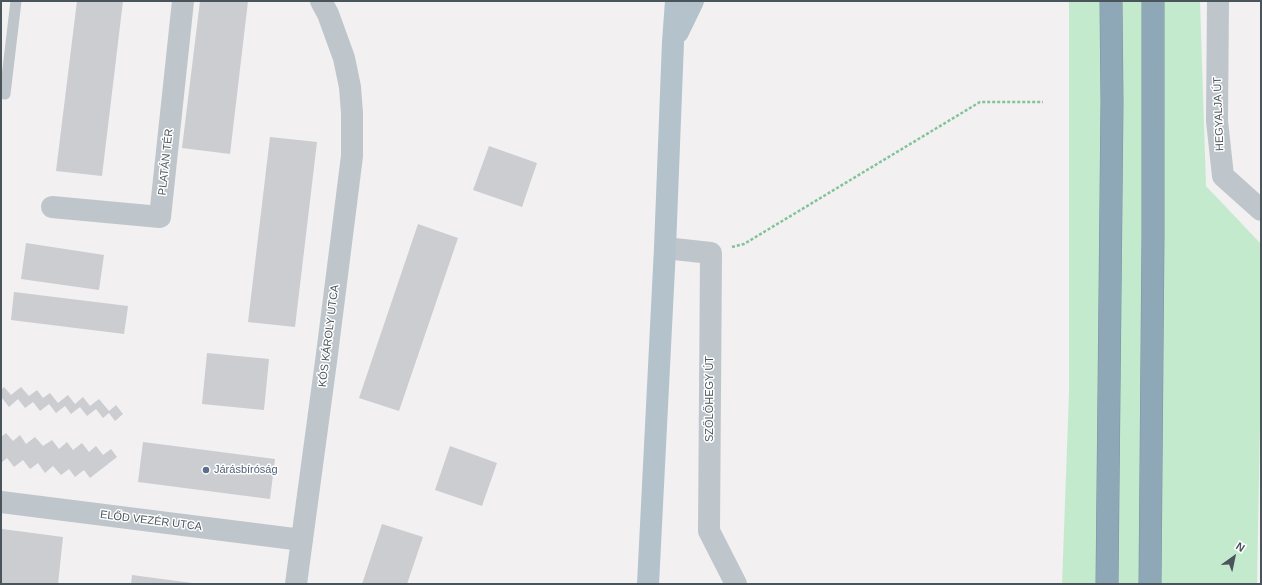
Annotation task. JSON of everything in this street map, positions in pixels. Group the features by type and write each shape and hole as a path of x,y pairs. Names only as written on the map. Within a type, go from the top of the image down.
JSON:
{"highway":[{"path":"1107,584 1112,102 1111,1"},
{"path":"1150,584 1153,236 1153,1"}],"main road":[{"path":"666,1 673,42"},
{"path":"648,584 676,1"},
{"path":"673,42 693,1"}],"street":[{"name":"PLATÁN TÉR","path":"52,207 160,217 183,1"},
{"name":"KÓS KÁROLY UTCA","path":"296,584 351,168 352,113 350,87 344,58 328,14 321,1"},
{"name":"HEGYALJA ÚT","path":"1218,1 1217,121 1223,176 1261,210"},
{"path":"665,248 711,253"},
{"name":"SZŐLŐHEGY ÚT","path":"711,253 709,531 736,584"},
{"name":"ELŐD VEZÉR UTCA","path":"1,502 302,540"}],"lane":[{"path":"5,94 16,1"}],"path":[{"path":"711,253 744,244 980,102 1043,102"}],"green space":[{"path":"1069,1 1200,1 1206,186 1261,244 1261,371 1257,584 1062,584 1069,393"}],"building":[{"path":"77,1 123,1 102,176 56,171"},
{"path":"200,1 248,1 230,154 182,148"},
{"path":"270,137 317,142 295,327 248,322"},
{"path":"489,146 537,163 522,207 473,190"},
{"path":"418,224 458,238 399,411 359,398"},
{"path":"26,243 104,255 99,290 21,279"},
{"path":"14,292 128,306 124,334 11,320"},
{"path":"207,353 269,359 264,410 202,404"},
{"path":"4,387 11,395 21,387 29,396 37,390 43,398 50,393 58,403 68,395 75,404 83,397 90,406 99,399 109,411 116,405 123,414 115,421 109,413 103,418 96,409 87,416 80,407 71,414 65,406 56,413 49,404 40,411 33,402 25,408 18,399 9,407 2,398 1,400 1,390"},
{"path":"6,433 13,441 20,435 26,444 35,437 43,446 52,440 59,449 67,442 73,450 82,443 89,452 96,446 103,455 111,449 117,457 90,478 84,470 75,477 69,469 61,475 53,466 45,473 38,463 30,469 23,460 14,467 7,458 1,463 1,437"},
{"name":"Járásbíróság","path":"143,442 275,459 270,499 138,482"},
{"path":"450,446 497,463 482,506 435,490"},
{"path":"382,524 423,537 407,584 362,584"},
{"path":"2,529 63,537 58,584 1,584"},
{"path":"132,575 192,583 192,584 131,584"}],"place":[{"name":"Járásbíróság","path":"206,470"}]}
